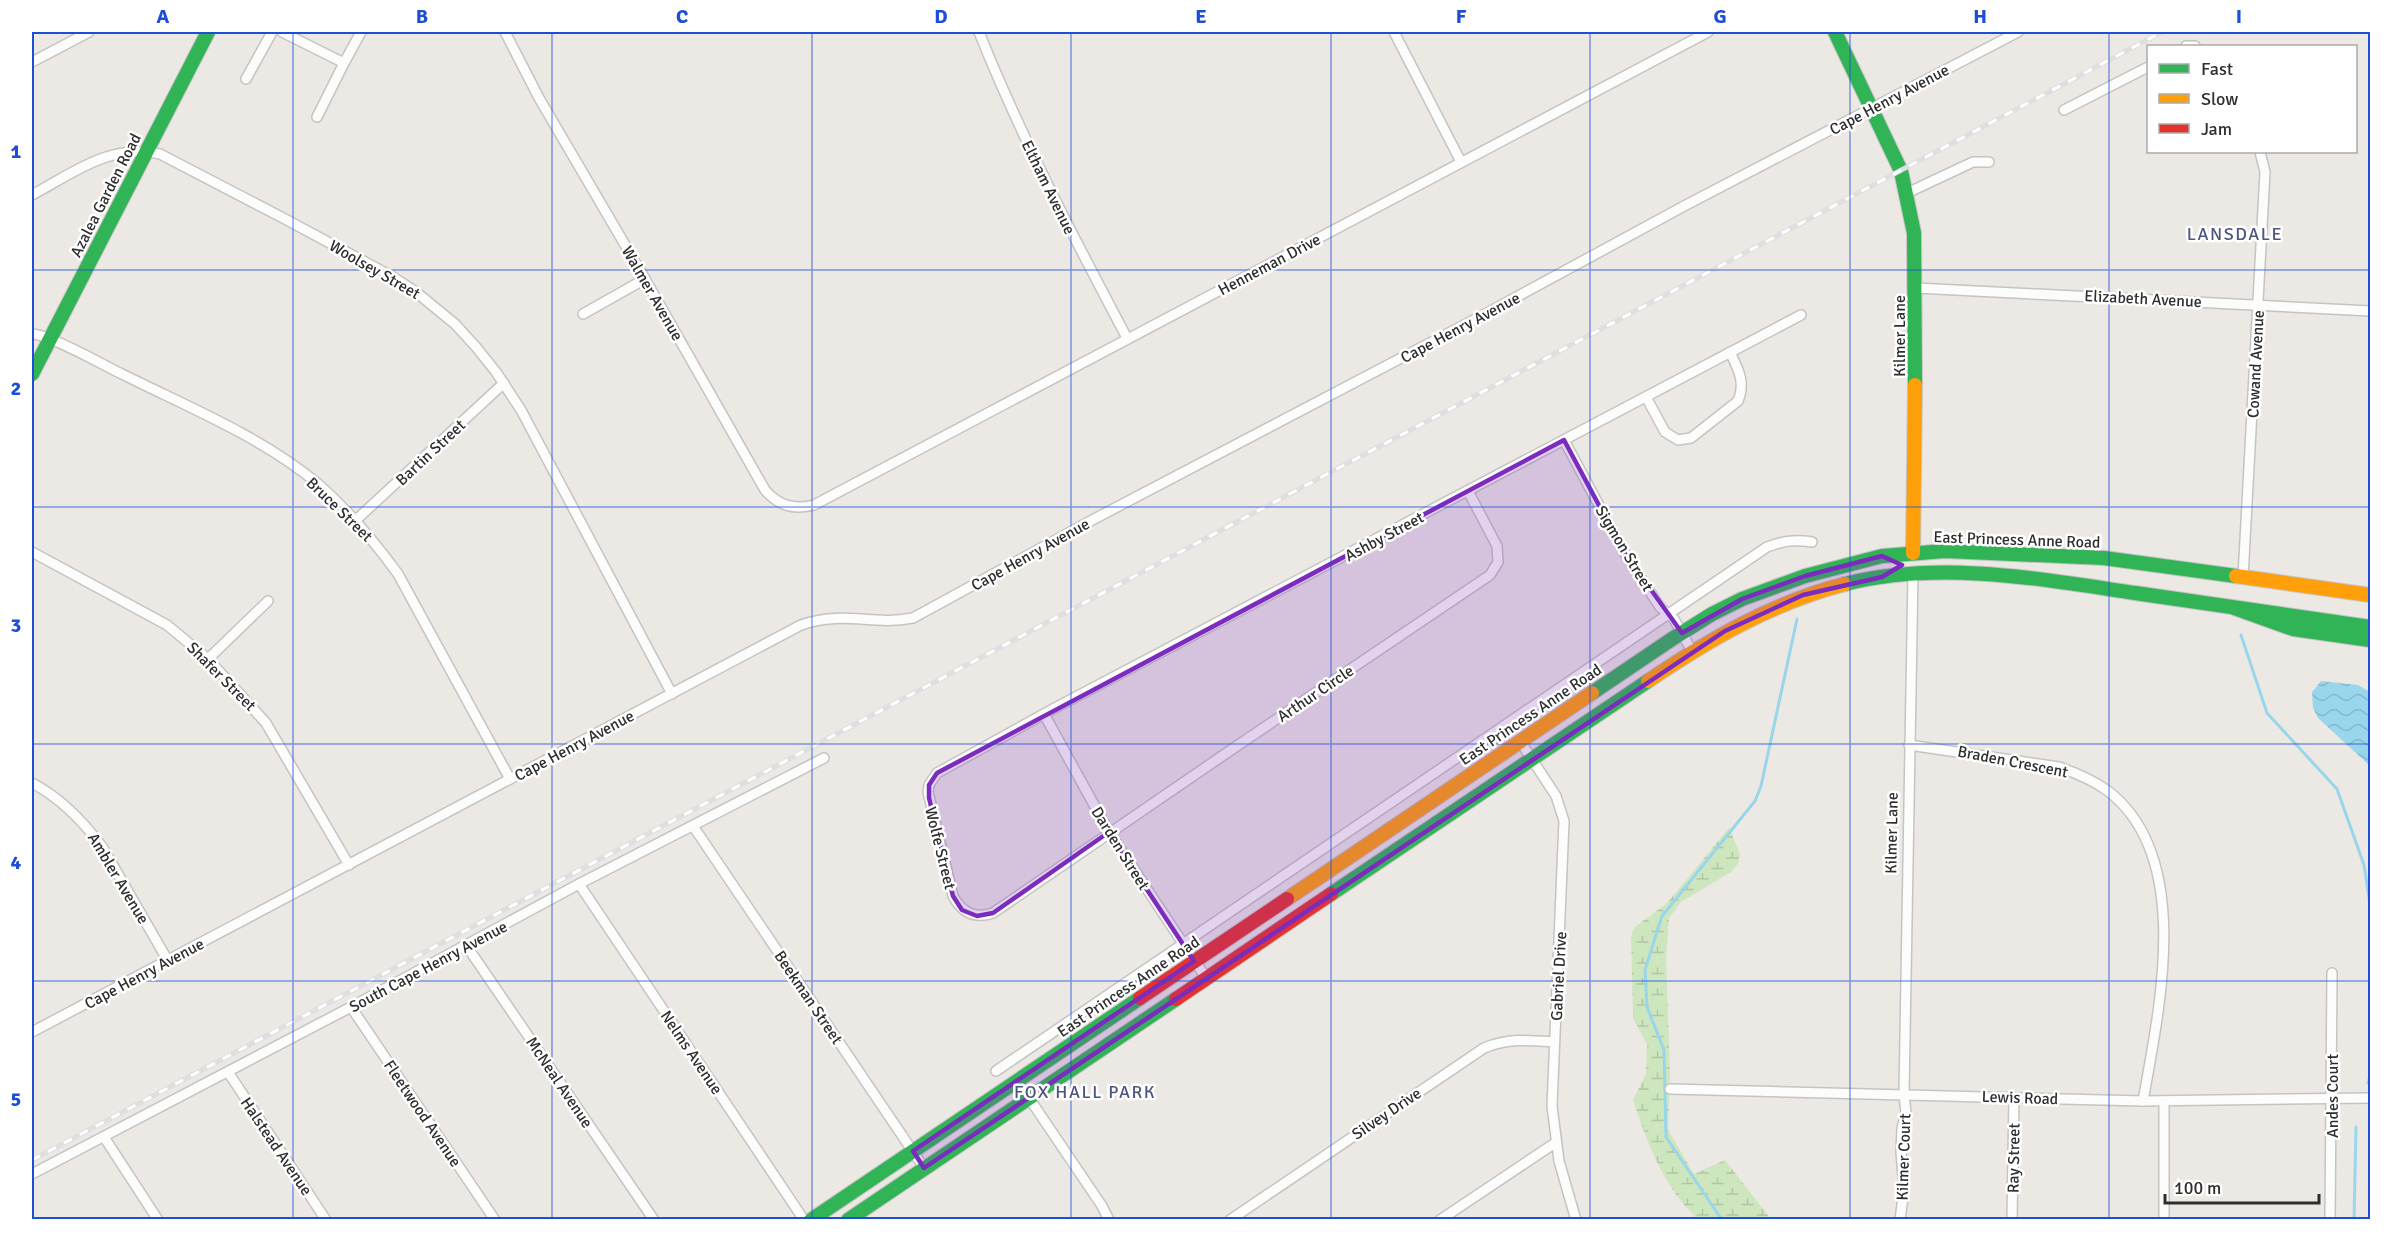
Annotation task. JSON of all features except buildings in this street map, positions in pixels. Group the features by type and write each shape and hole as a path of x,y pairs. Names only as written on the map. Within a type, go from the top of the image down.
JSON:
{"main road":[{"name":"Azalea Garden Road","path":"32,374 208,32"},
{"name":"Kilmer Lane","path":"1835,32 1901,171 1914,233 1916,288 1913,564"},
{"name":"East Princess Anne Road","path":"848,1220 1692,651 1756,615 1803,595 1838,585 1882,577 1945,551 2104,558 2370,595"},
{"name":"East Princess Anne Road","path":"812,1220 1682,633 1722,609 1773,587 1805,576 1882,556 1947,573 2033,578 2370,627"},
{"path":"2234,608 2293,629 2370,640"}],"street":[{"path":"32,62 89,32"},
{"path":"246,79 272,32"},
{"path":"282,32 344,63"},
{"path":"317,117 361,32"},
{"name":"Walmer Avenue","path":"505,32 539,98 765,490 778,502 795,508 814,505 831,496"},
{"name":"Eltham Avenue","path":"979,32 1001,87 1061,214 1127,338"},
{"path":"1394,32 1461,162"},
{"name":"Henneman Drive","path":"831,496 1708,32"},
{"name":"Cape Henry Avenue","path":"32,1032 801,625 834,617 891,621 913,618 1096,518 1487,314 1871,108 2018,32"},
{"path":"2064,110 2147,68"},
{"name":"Woolsey Street","path":"32,195 114,153 146,151 160,154 393,276 434,305 476,346 504,383 672,694"},
{"name":"Cowand Avenue","path":"2243,577 2265,172 2260,153"},
{"path":"1907,193 1973,162 1989,162"},
{"path":"583,314 645,279"},
{"name":"Elizabeth Avenue","path":"1916,288 2370,311"},
{"name":"Ashby Street","path":"967,757 1044,714 1801,315"},
{"name":"Bruce Street","path":"32,334 50,339 274,453 315,482 356,520 379,548 415,603 510,779"},
{"path":"1646,397 1665,432 1678,440 1691,438 1738,401 1742,393 1741,377 1730,352"},
{"name":"Bartin Street","path":"356,520 504,383"},
{"name":"Sigmon Street","path":"1564,440 1624,552 1660,607 1669,613 1692,651"},
{"name":"Arthur Circle","path":"1063,865 1490,576 1498,562 1497,546 1468,491"},
{"path":"996,1071 1767,548 1782,542 1797,540 1812,542"},
{"name":"Shafer Street","path":"32,552 148,613 167,625 208,659 266,723 349,865"},
{"name":"Kilmer Lane","path":"1904,1094 1913,564"},
{"path":"208,659 268,601"},
{"name":"Darden Street","path":"1044,714 1109,832 1206,978"},
{"name":"Gabriel Drive","path":"1520,741 1556,796 1564,821 1552,1106 1555,1143 1576,1220"},
{"name":"Braden Crescent","path":"1909,745 2059,767 2082,775 2108,790 2137,822 2147,839 2157,869 2164,947 2159,1013 2143,1101"},
{"name":"Wolfe Street","path":"967,757 937,773 929,785 928,792 953,896 958,905 969,914 977,916 993,913 1063,865"},
{"name":"South Cape Henry Avenue","path":"32,1174 351,1007 579,884 824,758"},
{"name":"Ambler Avenue","path":"32,783 60,801 90,831 103,848 168,961"},
{"name":"Beekman Street","path":"693,826 924,1168"},
{"name":"Nelms Avenue","path":"579,884 804,1220"},
{"name":"McNeal Avenue","path":"466,945 654,1220"},
{"name":"Andes Court","path":"2330,1220 2332,973"},
{"name":"Fleetwood Avenue","path":"351,1007 495,1220"},
{"name":"Silvey Drive","path":"1230,1220 1484,1048 1495,1043 1521,1039 1554,1042"},
{"name":"Halstead Avenue","path":"228,1072 326,1220"},
{"name":"Lewis Road","path":"1670,1089 2143,1101 2370,1098"},
{"name":"Kilmer Court","path":"1899,1220 1904,1189 1901,1140 1906,1113 1904,1094"},
{"name":"Ray Street","path":"2012,1220 2014,1097"},
{"path":"1029,1098 1102,1206 1109,1220"},
{"path":"2164,1101 2164,1220"},
{"path":"104,1137 158,1220"},
{"path":"1440,1220 1555,1143"}],"highlighted area":[{"path":"1564,440 1624,552 1682,633 1742,599 1805,576 1882,556 1902,565 1882,577 1803,595 1725,631 924,1168 913,1151 1194,961 1109,832 993,913 977,916 962,910 953,896 929,798 929,785 937,773"}],"green space":[{"path":"1729,828 1740,854 1738,864 1731,872 1681,902 1669,918 1666,957 1670,1078 1668,1130 1694,1174 1725,1160 1771,1219 1697,1219 1675,1192 1658,1164 1633,1100 1646,1074 1647,1045 1633,1018 1631,936 1635,927 1667,903"}],"water":[{"path":"2321,681 2358,685 2370,692 2370,766 2318,718 2313,708 2312,692"}],"waterway":[{"path":"1722,1220 1666,1137 1664,1050 1647,1007 1645,970 1662,916 1755,801 1761,786 1797,619"},
{"path":"2241,635 2267,713 2337,789 2364,865 2370,904"},
{"path":"2368,1083 2370,1076"},
{"path":"2354,1220 2356,1127"}],"railway":[{"path":"32,1160 2162,32"}],"traffic: fast":[{"path":"32,374 208,32"},
{"path":"1835,32 1901,171 1914,233 1915,385"},
{"path":"1592,693 1672,639 1712,614 1742,599 1805,576 1882,556 1945,551 2104,558 2236,576"},
{"path":"1845,584 1917,573 1990,574 2063,582 2370,627"},
{"path":"2234,608 2293,629 2370,640"},
{"path":"1331,894 1648,681"},
{"path":"811,1220 1140,998"},
{"path":"848,1220 1176,999"}],"traffic: slow":[{"path":"1913,553 1915,385"},
{"path":"2236,576 2370,595"},
{"path":"1648,681 1742,624 1792,601 1845,584"},
{"path":"1287,899 1592,693"}],"traffic: jam":[{"path":"1176,999 1331,894"},
{"path":"1140,998 1287,899"}],"district":[{"name":"LANSDALE","path":"2235,234"},
{"name":"FOX HALL PARK","path":"1085,1092"}]}
